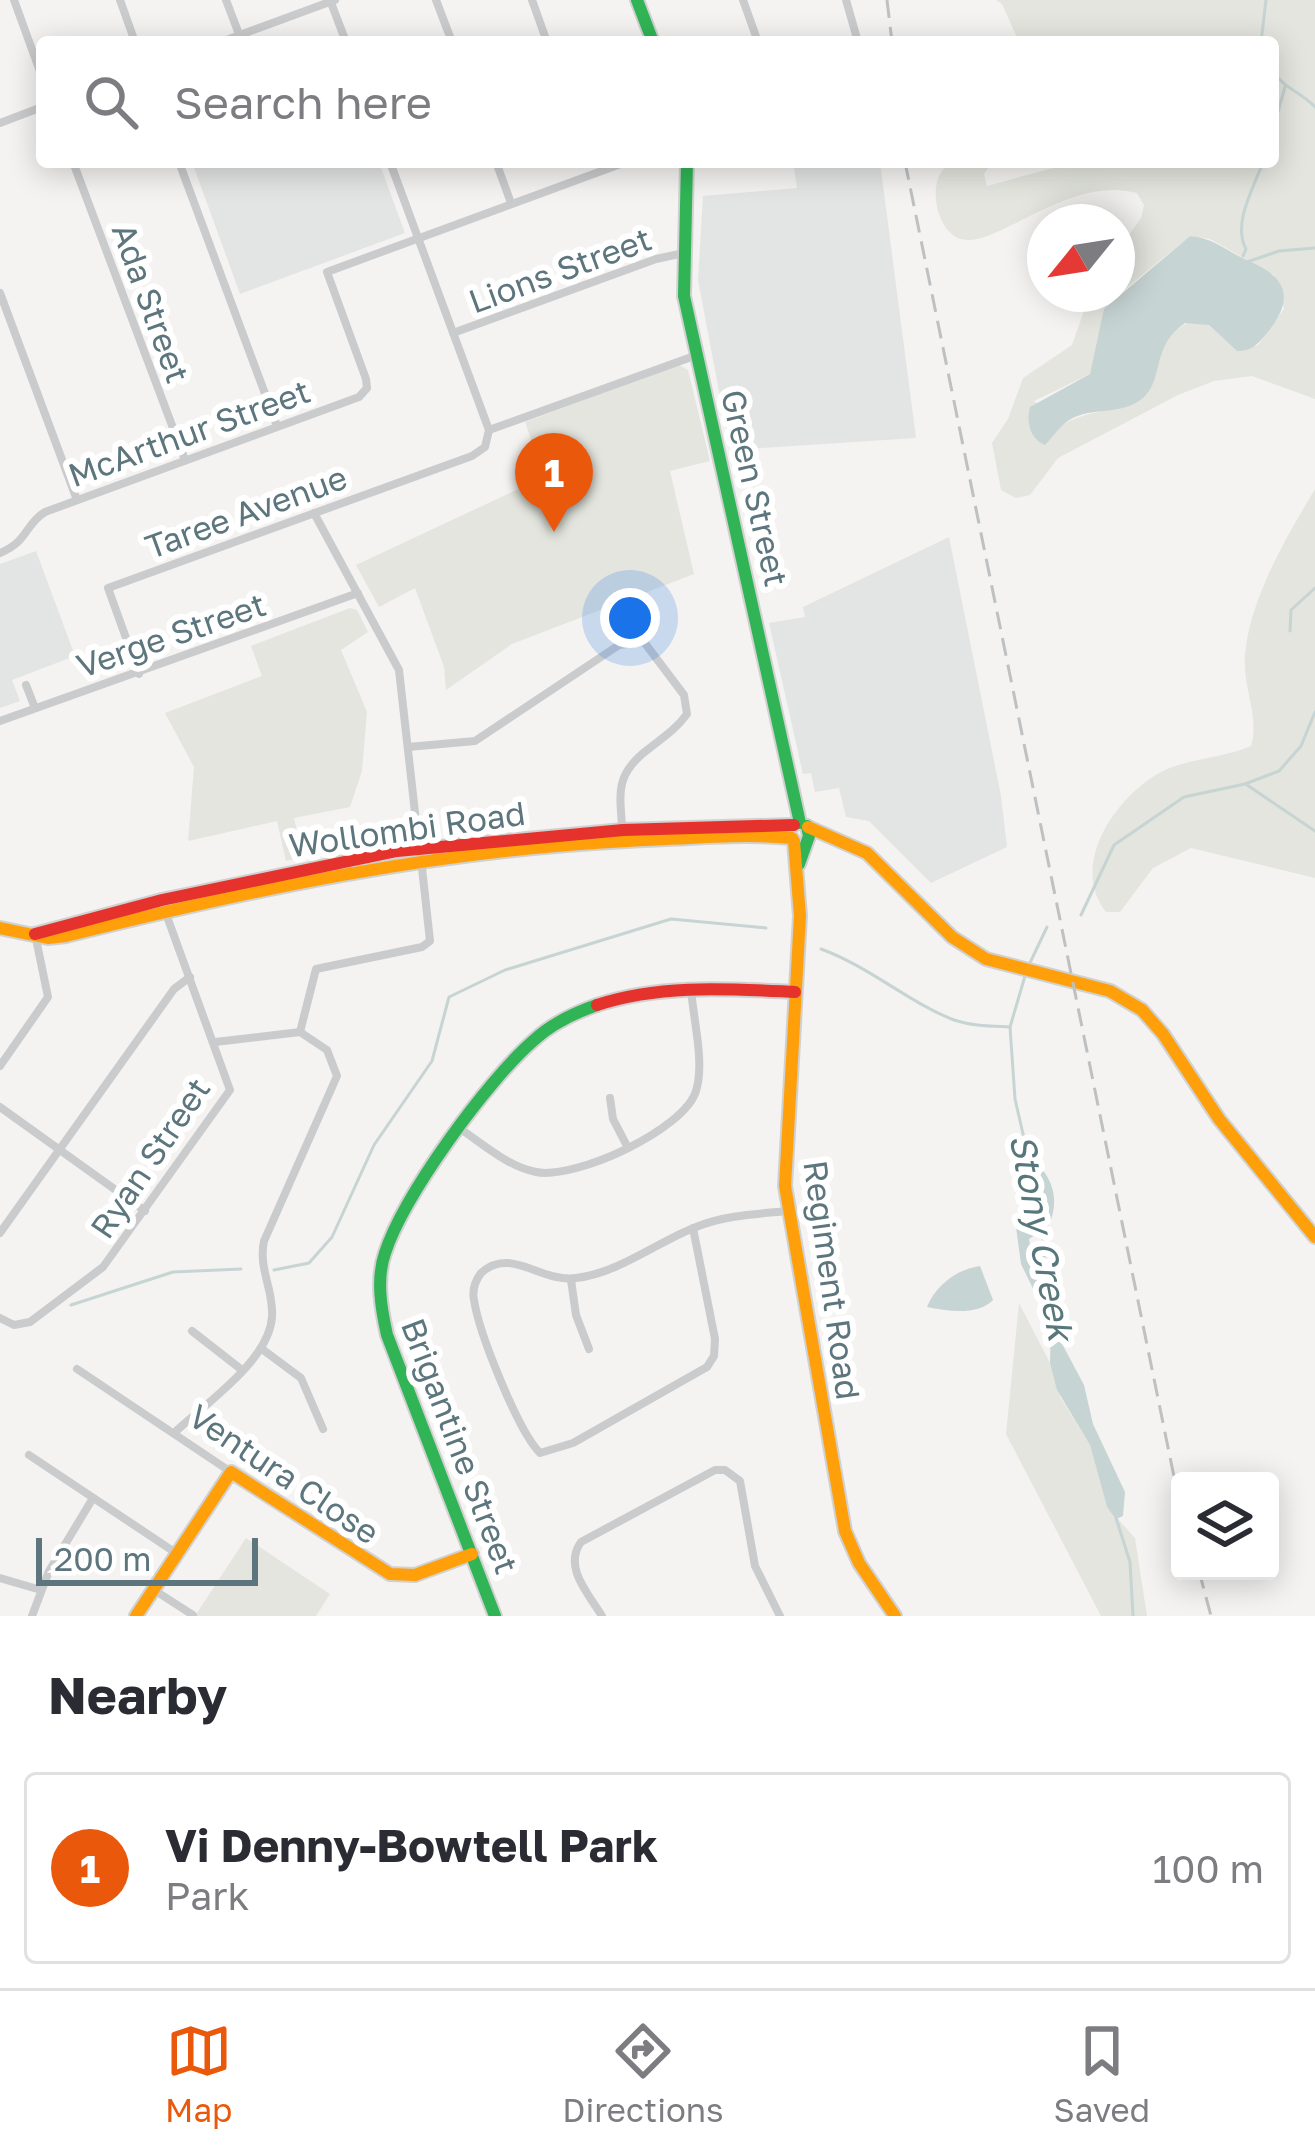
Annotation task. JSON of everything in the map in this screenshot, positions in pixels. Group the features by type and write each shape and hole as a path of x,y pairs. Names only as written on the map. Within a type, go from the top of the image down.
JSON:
{"street":[{"path":"14,0 36,60"},
{"path":"120,0 133,36"},
{"path":"226,0 239,36"},
{"path":"247,36 332,0 344,36"},
{"path":"436,0 450,36"},
{"path":"532,0 545,36"},
{"path":"637,0 651,36"},
{"path":"743,0 756,36"},
{"path":"846,0 856,36"},
{"path":"0,123 36,109"},
{"name":"Ada Street","path":"75,168 184,460"},
{"path":"181,168 278,426"},
{"path":"392,168 489,430 697,355"},
{"path":"498,168 512,203"},
{"path":"594,168 596,173"},
{"path":"418,238 610,168"},
{"name":"Green Street","path":"687,168 682,281 800,834"},
{"name":"McArthur Street","path":"0,553 22,542 37,517 359,397 367,388 365,379 327,272 418,238"},
{"name":"Lions Street","path":"454,333 684,253"},
{"path":"0,293 77,500"},
{"path":"0,338 14,332"},
{"name":"Taree Avenue","path":"140,674 108,588 472,456 485,447 489,430"},
{"path":"300,1032 316,969 422,947 430,940 399,670 314,512"},
{"name":"Verge Street","path":"0,721 358,592"},
{"path":"408,746 475,741 620,645 644,642 684,694 687,714 628,763 622,780 623,836"},
{"path":"26,685 35,708"},
{"name":"Regiment Road","path":"800,834 800,916 785,1148 788,1211 845,1531 866,1574 895,1616"},
{"name":"Wollombi Road","path":"0,928 35,934 420,854 623,836 829,835 868,854 951,936 1004,968 1102,988 1133,1002 1147,1014 1208,1104 1315,1237"},
{"path":"164,906 215,1042 300,1032 327,1050 337,1076 264,1241 261,1264 272,1316 262,1349 174,1433"},
{"path":"0,1066 48,997 35,934"},
{"path":"0,1233 174,989 190,977"},
{"path":"463,1130 536,1172 582,1168 680,1116 698,1087 691,988"},
{"name":"Brigantine Street","path":"495,1616 387,1335 379,1280 390,1237 513,1062 552,1025 610,1002 691,988 795,992"},
{"name":"Ryan Street","path":"0,1318 14,1325 30,1322 103,1267 230,1090 215,1042"},
{"path":"610,1098 613,1119 627,1146"},
{"path":"0,1107 145,1210"},
{"path":"693,1228 715,1339 714,1356 707,1367 573,1443 540,1453 530,1443 509,1399 472,1296 476,1278 500,1261 512,1261 571,1280 607,1270 693,1228 788,1211"},
{"path":"571,1280 576,1315 589,1349"},
{"path":"192,1331 242,1370"},
{"path":"262,1349 296,1372 310,1393 323,1429"},
{"name":"Ventura Close","path":"77,1370 372,1566 398,1576 425,1573 472,1554"},
{"path":"29,1455 176,1553"},
{"path":"602,1616 574,1568 575,1550 581,1542 715,1470 724,1470 740,1481 755,1566 780,1616"},
{"path":"136,1616 231,1472"},
{"path":"32,1616 57,1555 93,1498"},
{"path":"340,1544 357,1521"},
{"path":"0,1578 41,1590"},
{"path":"152,1589 193,1615"}],"shaded area":[{"path":"996,0 1315,0 1315,399 1252,376 1214,381 1058,458 1030,495 1016,498 1001,490 992,443 1008,419 1023,378 1072,345 1084,312 1106,312 1090,374 1034,401 1064,424 1148,393 1167,341 1182,326 1193,321 1209,325 1237,351 1258,345 1284,309 1274,275 1210,239 1190,236 1135,281 1135,226 1144,205 1137,193 1111,190 1056,204 1027,204 1027,218 993,234 961,239 939,214 939,177 945,168 988,168 984,174 987,186 1053,168 1279,168 1279,36 1016,36"},
{"path":"194,168 381,168 405,233 240,294"},
{"path":"794,168 881,168 916,438 730,450 698,280 703,196 797,188"},
{"path":"1190,236 1207,239 1262,268 1279,283 1284,300 1276,321 1247,350 1237,351 1209,325 1185,323 1167,342 1144,397 1125,407 1073,418 1045,445 1030,429 1030,407 1090,374 1103,312 1135,312 1135,283"},
{"path":"679,365 688,370 710,461 670,471 694,574 512,644 446,690 444,667 415,588 379,607 356,565 544,477 525,422"},
{"path":"1315,489 1315,878 1191,848 1153,868 1120,912 1106,912 1096,894 1095,854 1102,834 1128,798 1171,767 1251,746 1245,654 1254,611 1271,568"},
{"path":"949,537 1007,847 931,883 869,821 846,817 839,788 815,792 811,773 803,774 769,623 805,617 803,607"},
{"path":"36,551 75,656 12,680 20,701 0,708 0,564"},
{"path":"350,608 357,610 368,632 341,650 367,712 362,771 350,807 294,818 303,857 286,861 277,821 188,841 194,767 165,713 262,676 251,646"},
{"path":"1028,1156 1044,1171 1054,1197 1048,1227 1029,1239 1032,1254 1054,1284 1061,1309 1060,1340 1084,1385 1093,1424 1125,1492 1123,1516 1116,1519 1107,1507 1090,1445 1057,1390 1050,1363 1051,1325 1021,1264 1016,1227 1030,1192"},
{"path":"980,1266 993,1300 971,1310 927,1307 948,1280"},
{"path":"1019,1303 1050,1363 1060,1397 1090,1445 1107,1507 1135,1538 1147,1616 1101,1616 1006,1434"},
{"path":"246,1538 330,1594 316,1616 195,1616"}],"waterway":[{"path":"1262,36 1266,0"},
{"path":"1279,78 1315,107"},
{"path":"1279,108 1285,87"},
{"path":"1243,256 1243,217 1261,168"},
{"path":"1247,262 1279,251 1315,248"},
{"path":"1290,631 1291,610 1315,588"},
{"path":"1081,915 1114,845 1184,797 1279,771 1301,746 1315,712"},
{"path":"1247,785 1315,831"},
{"path":"274,1270 309,1263 332,1237 374,1145 432,1061 449,997 505,970 671,919 766,928"},
{"name":"Stony Creek","path":"1028,967 1047,927"},
{"path":"821,949 954,1020 1010,1027"},
{"name":"Stony Creek","path":"1025,976 1010,1027 1015,1099 1029,1160"},
{"name":"Stony Creek","path":"1042,1229 1046,1279"},
{"path":"71,1305 173,1272 241,1269"},
{"name":"Stony Creek","path":"1116,1518 1130,1562 1133,1616"}],"railway":[{"path":"887,0 891,36"},
{"path":"906,168 1173,1472"},
{"path":"1201,1580 1211,1616"}],"traffic: fast":[{"path":"637,0 651,36"},
{"path":"687,168 684,296 800,823"},
{"path":"799,864 809,836 807,826"},
{"path":"495,1616 387,1335 380,1294 382,1263 428,1171 493,1083 547,1029 597,1005"}],"traffic: slow":[{"path":"808,827 867,853 952,937 986,959 1110,991 1142,1010 1219,1119 1315,1237"},
{"path":"0,928 48,938 66,936 275,888 484,853 689,838 792,838"},
{"path":"794,841 800,916 785,1186 845,1531 859,1563 895,1616"},
{"path":"136,1616 231,1472 390,1574 415,1575 472,1554"}],"traffic: jam":[{"path":"35,934 162,900 397,851 623,830 794,825"},
{"path":"597,1005 670,991 795,992"}],"place":[{"name":"Vi Denny-Bowtell Park","path":"554,532"}]}
